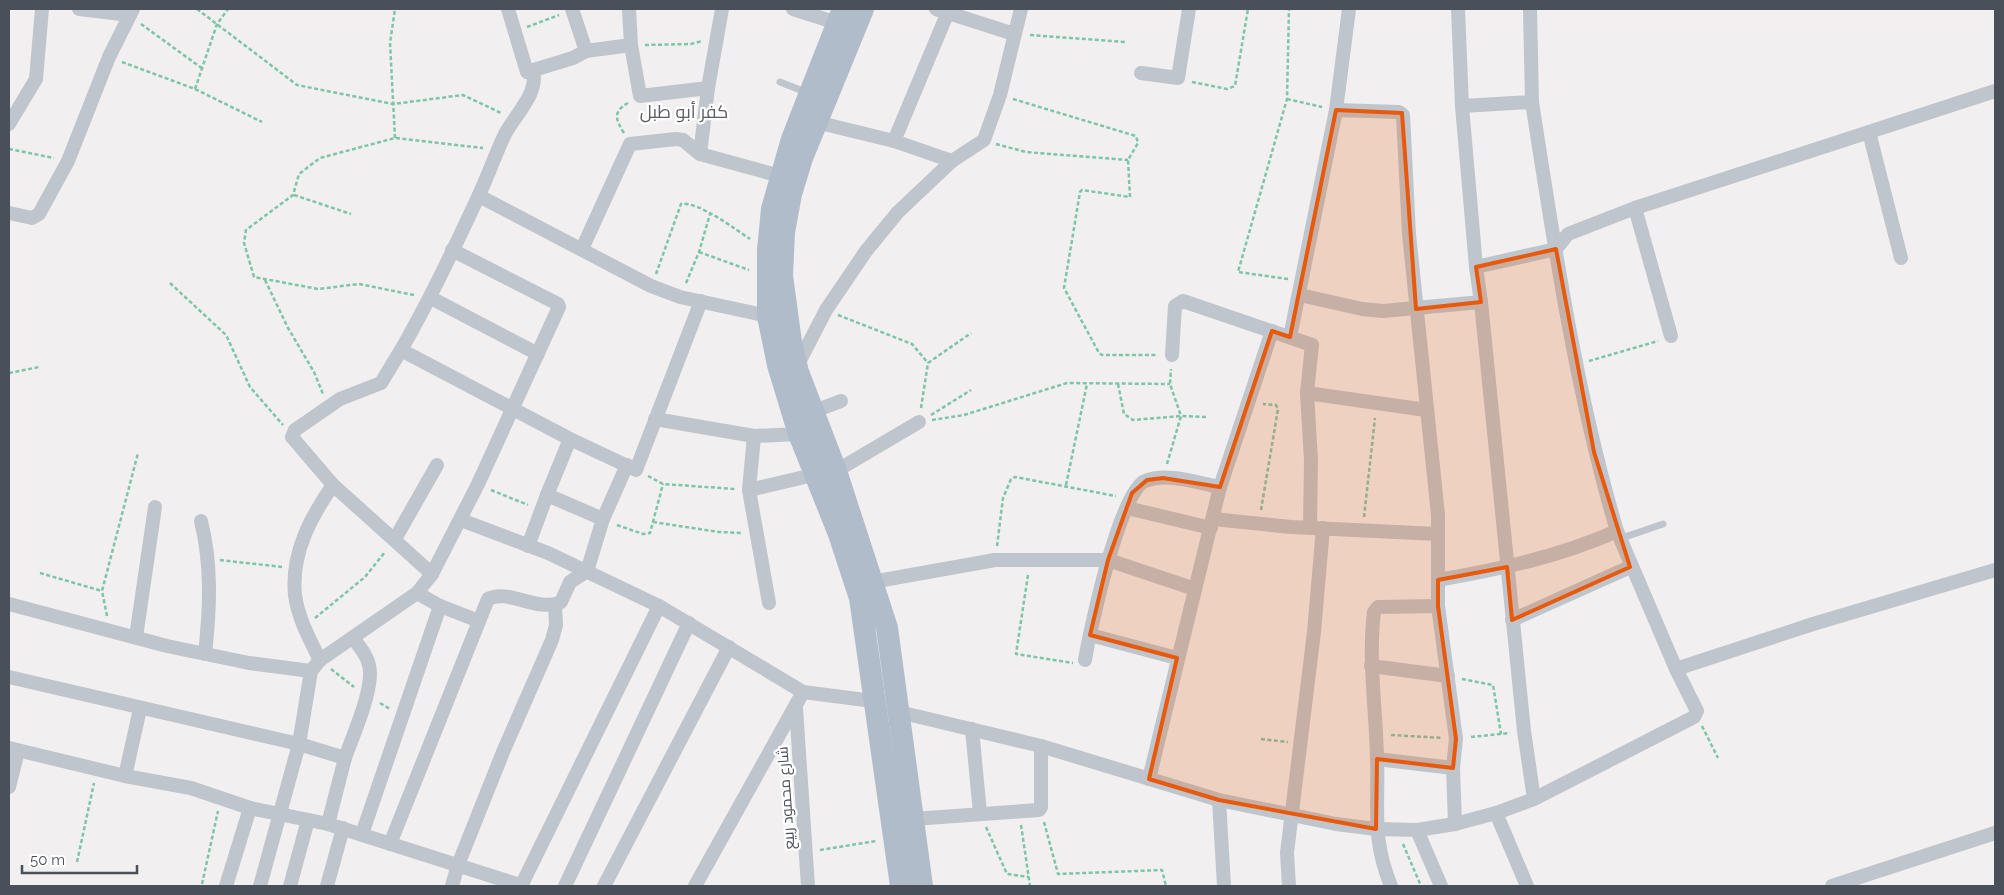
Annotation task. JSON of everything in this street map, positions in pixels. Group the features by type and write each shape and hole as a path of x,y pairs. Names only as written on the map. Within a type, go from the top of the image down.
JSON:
{"main road":[{"path":"844,12 810,94 780,176 772,209 768,250 768,316 778,365 799,434 813,475 854,573 866,633 901,886"},
{"path":"844,12 816,122 792,194 784,232 782,276 791,342 797,366 812,412 836,472 886,628 922,886"}],"street":[{"path":"9,124 36,79 42,9"},
{"path":"9,213 37,217 68,161 109,57 131,12 79,9"},
{"path":"508,9 526,71 533,71 573,58 586,51 632,45"},
{"path":"572,9 586,51"},
{"path":"629,9 632,45 640,96 708,88"},
{"path":"700,154 708,88 722,9"},
{"path":"793,9 844,12"},
{"path":"797,366 826,310 866,251 891,220 952,161 984,140 1000,95 1021,9"},
{"path":"1141,73 1178,78 1189,9"},
{"path":"1290,337 1300,296 1336,110 1349,9"},
{"path":"1458,9 1462,106 1476,267 1482,302 1512,620 1534,799"},
{"path":"899,712 1041,746 1219,800 1291,815 1376,829 1417,830 1454,824 1496,813 1534,799 1696,714 1697,708 1676,669 1630,567 1618,535 1594,452 1556,249 1532,102 1530,9"},
{"path":"894,140 942,10 1014,34"},
{"path":"432,574 333,485 292,435 295,430 340,399 381,383 431,298 479,196 497,150 534,88 536,79 533,71"},
{"path":"1476,267 1556,249 1568,234 1635,208 1995,91"},
{"path":"1462,106 1532,102"},
{"path":"1336,110 1402,113 1409,234 1438,515 1438,606 1456,739 1453,768 1454,824"},
{"path":"816,122 894,140 952,161"},
{"path":"1870,132 1901,258"},
{"path":"582,249 630,144 676,139 683,140 700,154 780,176"},
{"path":"479,196 652,286 680,297 768,316"},
{"path":"1635,208 1672,336"},
{"path":"9,604 249,664 316,665 417,593 432,574 461,520 538,354 559,304 452,250"},
{"path":"1300,296 1362,309 1383,311 1482,302"},
{"path":"431,298 538,354"},
{"path":"401,350 570,439 637,469 701,301"},
{"path":"1172,355 1176,306 1181,301 1312,345 1307,393 1316,528 1314,632 1287,853 1289,886"},
{"path":"1149,779 1220,487 1247,401 1272,331"},
{"path":"1307,393 1426,410"},
{"path":"812,412 841,401"},
{"path":"655,419 754,436 799,434"},
{"path":"836,472 919,422"},
{"path":"754,436 749,490 769,603"},
{"path":"528,546 546,495 570,439"},
{"path":"395,539 437,465"},
{"path":"390,844 488,599 492,596 555,605 561,602 570,582 587,571 603,519 627,465"},
{"path":"749,490 813,475"},
{"path":"1086,660 1108,560 1128,504 1140,484 1164,478 1220,487"},
{"path":"260,886 299,744 316,665 295,596 296,569 304,532 333,485"},
{"path":"546,495 603,519"},
{"path":"1128,504 1212,524 1259,523 1362,531 1438,534"},
{"path":"136,636 156,507"},
{"path":"461,520 587,571 659,606 803,692 874,701"},
{"path":"201,521 208,559 209,615 205,654"},
{"path":"1438,580 1507,567 1555,555 1618,535"},
{"path":"872,582 995,560 1030,558 1108,560 1195,589"},
{"path":"1512,620 1630,567"},
{"path":"1676,669 1812,624 1995,570"},
{"path":"417,593 440,606 479,621"},
{"path":"452,886 458,865 503,752 552,640 556,625 555,605"},
{"path":"362,834 440,606"},
{"path":"9,787 13,749 125,776 191,788 250,808 343,828 458,865 487,880 522,886 659,606"},
{"path":"1391,886 1381,860 1376,829 1377,759 1371,666 1376,608 1438,606"},
{"path":"565,886 689,624"},
{"path":"1090,635 1177,658"},
{"path":"328,824 370,673 366,656 353,638"},
{"path":"604,886 729,647"},
{"path":"1371,666 1448,676"},
{"path":"9,677 140,709 299,744 345,758"},
{"path":"695,886 803,692"},
{"name":"شارع محمود ربيع","path":"796,707 808,886"},
{"path":"125,776 140,709"},
{"path":"972,729 980,813"},
{"path":"913,818 1041,808 1041,746"},
{"path":"1377,759 1453,768"},
{"path":"1219,800 1219,835 1224,886"},
{"path":"226,886 250,808"},
{"path":"1496,813 1527,886"},
{"path":"290,886 308,820"},
{"path":"327,886 343,828"},
{"path":"1417,830 1441,886"},
{"path":"1832,886 1995,833"}],"lane":[{"path":"780,82 810,94"},
{"path":"1618,535 1663,524"}],"path":[{"path":"197,9 297,85 393,104 463,95 514,119"},
{"path":"195,89 217,24 228,9"},
{"path":"394,138 390,43 395,9"},
{"path":"515,31 572,9"},
{"path":"1178,78 1228,89 1235,86 1248,9"},
{"path":"1289,9 1287,99 1238,272 1303,281"},
{"path":"131,12 202,69"},
{"path":"1014,34 1125,42"},
{"path":"632,45 691,44 718,36"},
{"path":"109,57 195,89 262,122"},
{"path":"1000,95 1136,136 1138,143 1128,160 1130,197 1082,190 1080,192 1064,288 1099,353 1102,355 1172,355"},
{"path":"630,144 617,122 617,113 620,108 640,96"},
{"path":"1287,99 1336,110"},
{"path":"431,298 359,284 318,290 254,277 244,243 246,230 293,195 299,174 320,158 394,138 497,150"},
{"path":"984,140 1026,152 1128,160"},
{"path":"9,149 68,161"},
{"path":"293,195 352,214"},
{"path":"652,286 679,207 686,203 710,214 768,250"},
{"path":"680,297 699,252 710,214"},
{"path":"699,252 767,276"},
{"path":"265,280 288,328 314,372 328,408"},
{"path":"170,283 226,335 250,387 292,435"},
{"path":"826,310 912,344 928,363"},
{"path":"919,422 928,363 971,333"},
{"path":"1578,364 1672,336"},
{"path":"9,373 39,367"},
{"path":"919,422 964,415 1067,383 1170,384 1182,416 1164,478"},
{"path":"1066,486 1087,384"},
{"path":"1118,384 1124,414 1133,420 1207,416"},
{"path":"919,422 971,390"},
{"path":"1247,401 1278,406 1259,523"},
{"path":"1362,531 1376,404"},
{"path":"111,630 102,591 138,452"},
{"path":"995,560 1003,498 1011,479 1015,477 1066,486 1128,504"},
{"path":"478,484 541,510"},
{"path":"603,519 643,534 650,533 662,484 749,490"},
{"path":"653,522 719,532 756,533"},
{"path":"304,627 364,577 395,539"},
{"path":"1030,558 1016,654 1082,664 1086,660"},
{"path":"208,559 296,569"},
{"path":"40,573 102,591"},
{"path":"1376,733 1456,739 1500,734 1494,685 1448,676"},
{"path":"1696,714 1718,758"},
{"path":"1262,739 1299,744"},
{"path":"77,862 97,769"},
{"path":"202,884 220,797"},
{"path":"1041,808 1058,874 1162,870 1166,886"},
{"path":"1020,811 1030,886"},
{"path":"980,813 1007,874 1029,877"},
{"path":"1397,829 1422,886"},
{"path":"806,852 895,838"}],"highlighted area":[{"path":"1336,110 1402,113 1416,309 1481,302 1476,267 1556,249 1594,452 1630,567 1512,620 1507,567 1438,580 1438,606 1456,739 1453,768 1377,759 1376,829 1219,800 1149,779 1177,658 1090,635 1108,560 1132,493 1147,480 1163,478 1220,487 1272,331 1290,337"}],"district":[{"name":"كفر أبو طبل","path":"684,111"}]}
